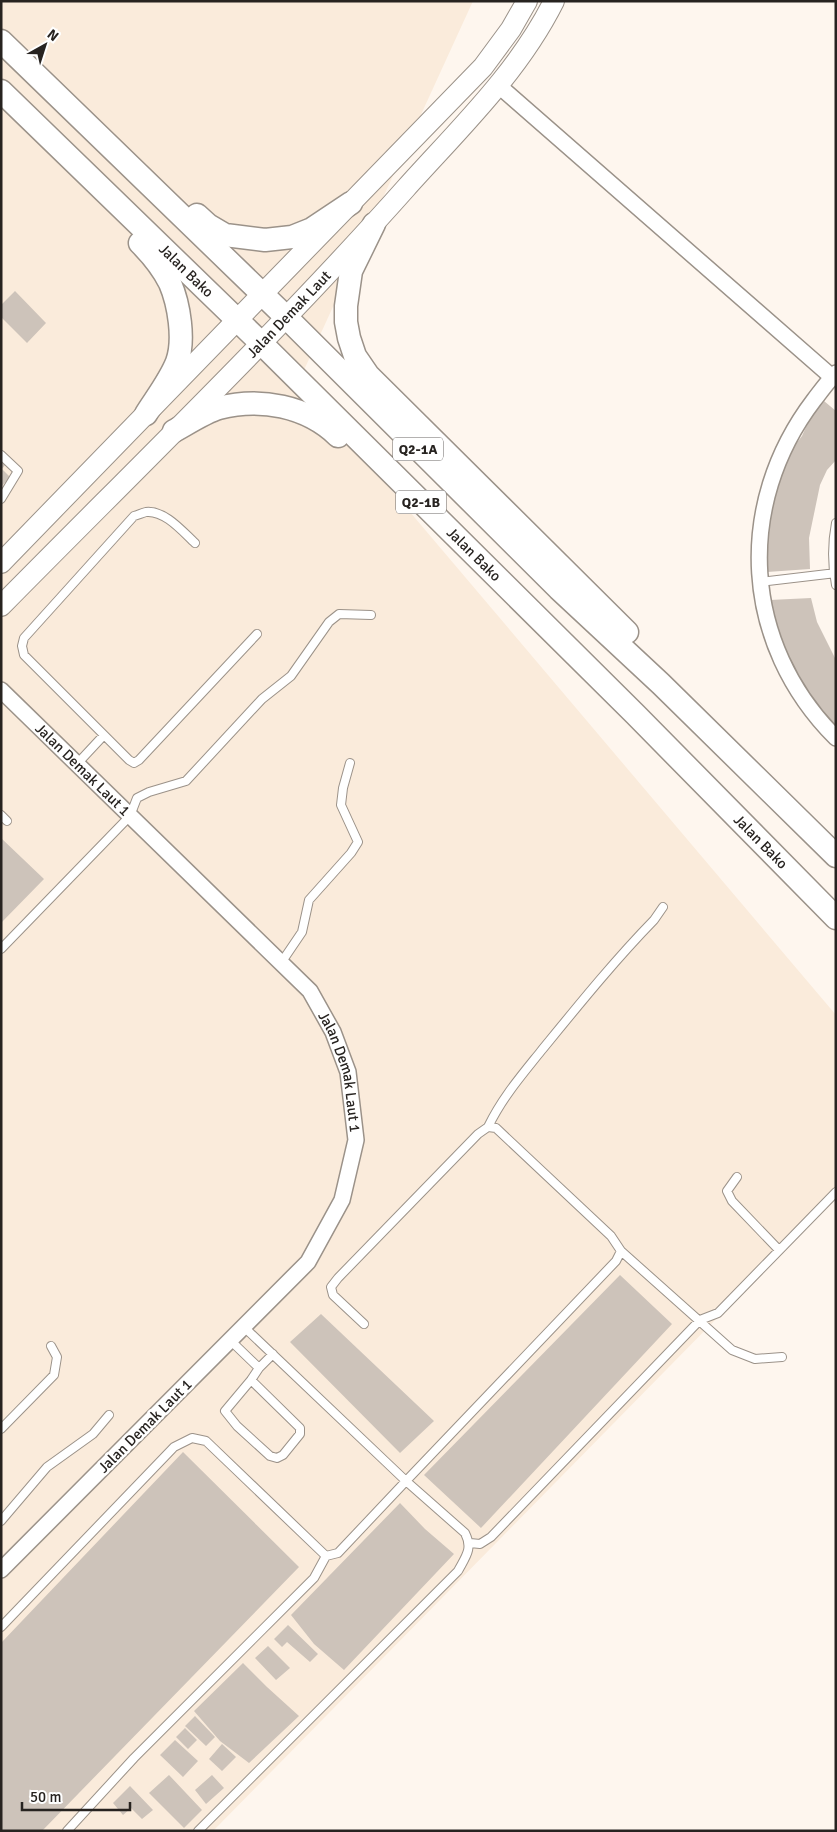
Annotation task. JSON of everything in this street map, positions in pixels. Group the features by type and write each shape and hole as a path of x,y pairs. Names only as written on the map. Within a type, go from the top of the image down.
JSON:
{"main road":[{"path":"2,562 483,66 507,36 527,1"},
{"name":"Jalan Demak Laut","path":"1,606 287,318 374,224 498,85 518,60 554,1"},
{"name":"Q2-1A","path":"1,41 287,318 559,589 661,684 836,856"},
{"path":"31,71 60,84 208,225 225,235 265,240 292,237 312,229 351,203"},
{"path":"5,95 22,122 150,254 170,283 181,327 180,346 177,361 146,414"},
{"name":"Jalan Bako","path":"5,95 261,343 635,714 836,918"},
{"path":"374,224 351,271 348,290 346,322 355,356 368,375 652,657 661,684"},
{"path":"174,432 218,408 257,404 274,405 294,410 317,420 334,433 609,702 635,714"}],"street":[{"path":"498,85 835,377 803,415 787,442 774,472 763,506 759,554 760,582 767,620 784,666 805,702 836,738"},
{"name":"Jalan Demak Laut 1","path":"1,690 310,991 333,1032 348,1072 356,1140 342,1200 308,1262 1,1570"}],"lane":[{"path":"1,455 18,471 1,499"},
{"path":"196,543 168,520 155,513 145,512 134,516 24,638 22,646 24,655 134,763 139,760 257,634"},
{"path":"836,523 833,542 836,585"},
{"path":"760,582 835,573"},
{"path":"1,949 130,816 138,798 149,792 186,780 262,699 290,676 329,622 339,614 371,615"},
{"path":"77,764 104,735"},
{"path":"281,963 302,932 309,900 351,853 358,842 341,804 350,763"},
{"path":"364,1324 333,1295 331,1287 478,1134 488,1127 499,1105 527,1068 664,907"},
{"path":"488,1127 496,1128 504,1135 611,1236 621,1251 732,1350 755,1359 782,1357"},
{"path":"737,1177 727,1191 732,1201 779,1250"},
{"path":"470,1543 480,1544 491,1537 700,1320 718,1313 836,1192"},
{"path":"67,1831 134,1758 314,1578 326,1556 338,1553 616,1261 621,1251"},
{"path":"198,1831 458,1571 468,1553 470,1543 465,1533 406,1481 244,1327"},
{"path":"231,1341 259,1368"},
{"path":"1,1428 54,1375 57,1357 51,1346"},
{"path":"251,1380 300,1428 300,1434 283,1455 276,1458 270,1456 236,1426 225,1412 259,1368 273,1354"},
{"path":"1,1521 47,1467 93,1434 109,1415"},
{"path":"1,1627 174,1448 192,1438 206,1441 326,1556"}],"shaded area":[{"path":"1,1 473,1 299,381 836,1015 836,1197 213,1831 1,1831"}],"building":[{"path":"15,291 46,323 27,343 1,317 1,305"},
{"path":"824,401 836,411 836,460 827,470 820,485 809,538 810,569 767,572 766,533 773,498 792,449 802,436 810,418"},
{"path":"1,461 5,465 2,469 10,477 1,487"},
{"path":"811,598 817,622 836,660 836,728 814,702 797,672 775,643 770,600"},
{"path":"1,838 44,879 1,923"},
{"path":"620,1275 672,1324 481,1528 424,1475"},
{"path":"321,1314 434,1421 400,1453 290,1342"},
{"path":"183,1452 299,1567 42,1831 1,1831 1,1643"},
{"path":"400,1503 425,1529 454,1554 344,1670 314,1644 291,1615"},
{"path":"288,1625 318,1654 310,1662 287,1642 282,1647 274,1639"},
{"path":"268,1646 290,1668 276,1680 255,1658"},
{"path":"243,1663 299,1716 249,1763 220,1741 194,1711"},
{"path":"195,1716 215,1737 206,1746 185,1726"},
{"path":"185,1728 197,1740 188,1749 176,1737"},
{"path":"175,1740 198,1761 183,1777 160,1755"},
{"path":"222,1744 236,1757 222,1771 209,1759"},
{"path":"169,1775 202,1810 184,1828 149,1793"},
{"path":"212,1775 224,1788 206,1804 195,1790"},
{"path":"130,1786 153,1810 142,1819 131,1808 123,1815 113,1803"}]}
